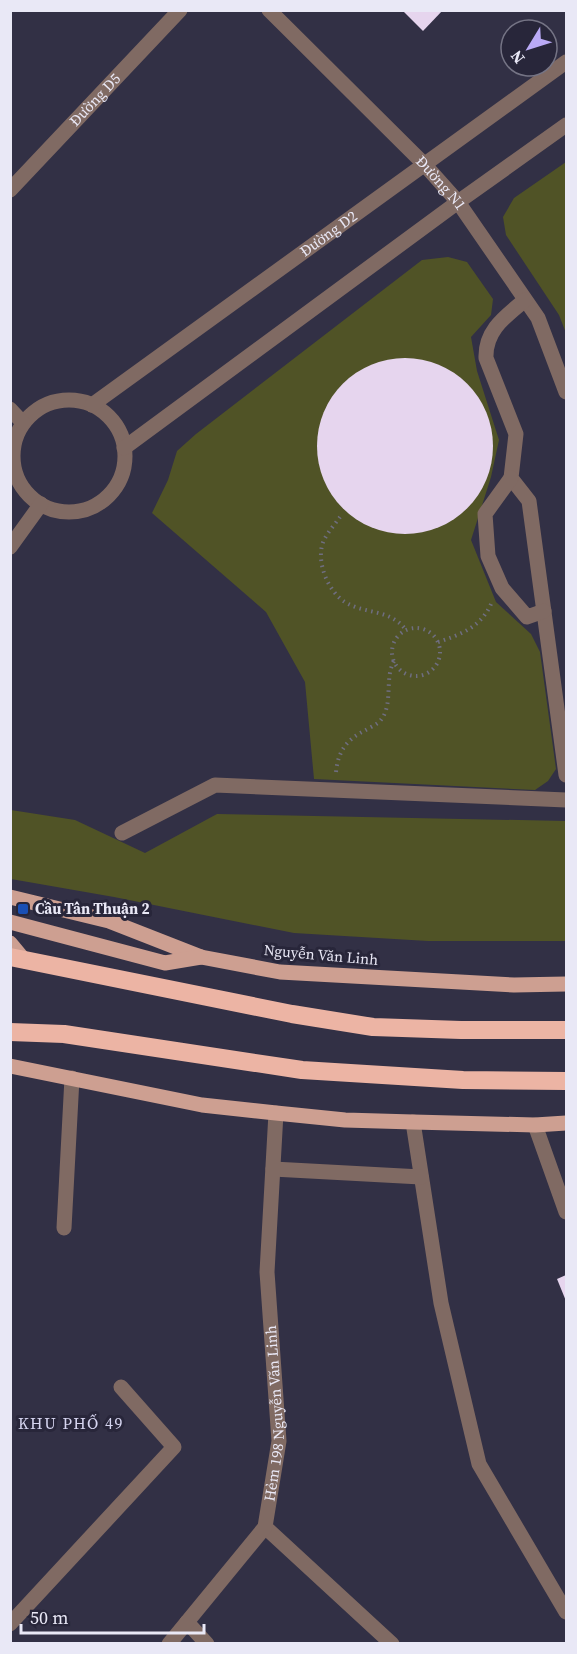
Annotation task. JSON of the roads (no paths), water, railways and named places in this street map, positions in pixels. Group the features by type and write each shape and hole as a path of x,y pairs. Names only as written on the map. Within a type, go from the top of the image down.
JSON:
{"highway":[{"path":"18,959 373,1028 567,1030"},
{"path":"10,1032 64,1035 302,1070 463,1080 567,1081"}],"main road":[{"name":"Nguyễn Văn Linh","path":"10,897 108,921 201,957 280,972 514,985 567,984"},
{"path":"10,921 165,963 201,957"},
{"path":"10,943 18,959"},
{"path":"10,1066 202,1105 276,1113 345,1120 535,1125 567,1123"}],"street":[{"name":"Đường D5","path":"10,190 180,10"},
{"name":"Đường N1","path":"269,10 424,164 458,202 538,318 567,392"},
{"name":"Đường D2","path":"92,405 567,62"},
{"path":"124,448 458,202 567,125"},
{"path":"525,300 500,322 485,344 486,358 516,434 511,478 485,514 488,556 502,588 528,617 544,611"},
{"path":"67,400 92,405 114,422 121,434 124,462 115,488 94,506 74,511 53,509 41,504 29,495 16,473 13,447 17,434 23,423 42,406 55,401 67,400"},
{"path":"10,409 23,423"},
{"path":"511,478 529,501 567,775"},
{"path":"10,547 41,504"},
{"path":"122,833 215,785 567,800"},
{"path":"64,1228 72,1078"},
{"name":"Hẻm 198 Nguyễn Văn Linh","path":"265,1527 279,1441 267,1272 276,1113"},
{"path":"413,1122 441,1303 479,1464 567,1612"},
{"path":"535,1125 567,1212"},
{"path":"273,1168 421,1177"},
{"path":"10,1624 174,1447 121,1388"},
{"path":"169,1644 265,1527 392,1644"},
{"path":"187,1622 207,1644"}],"place":[{"name":"Cầu Tân Thuận 2","path":"23,909"}],"district":[{"name":"KHU PHỐ 49","path":"71,1423"}]}
